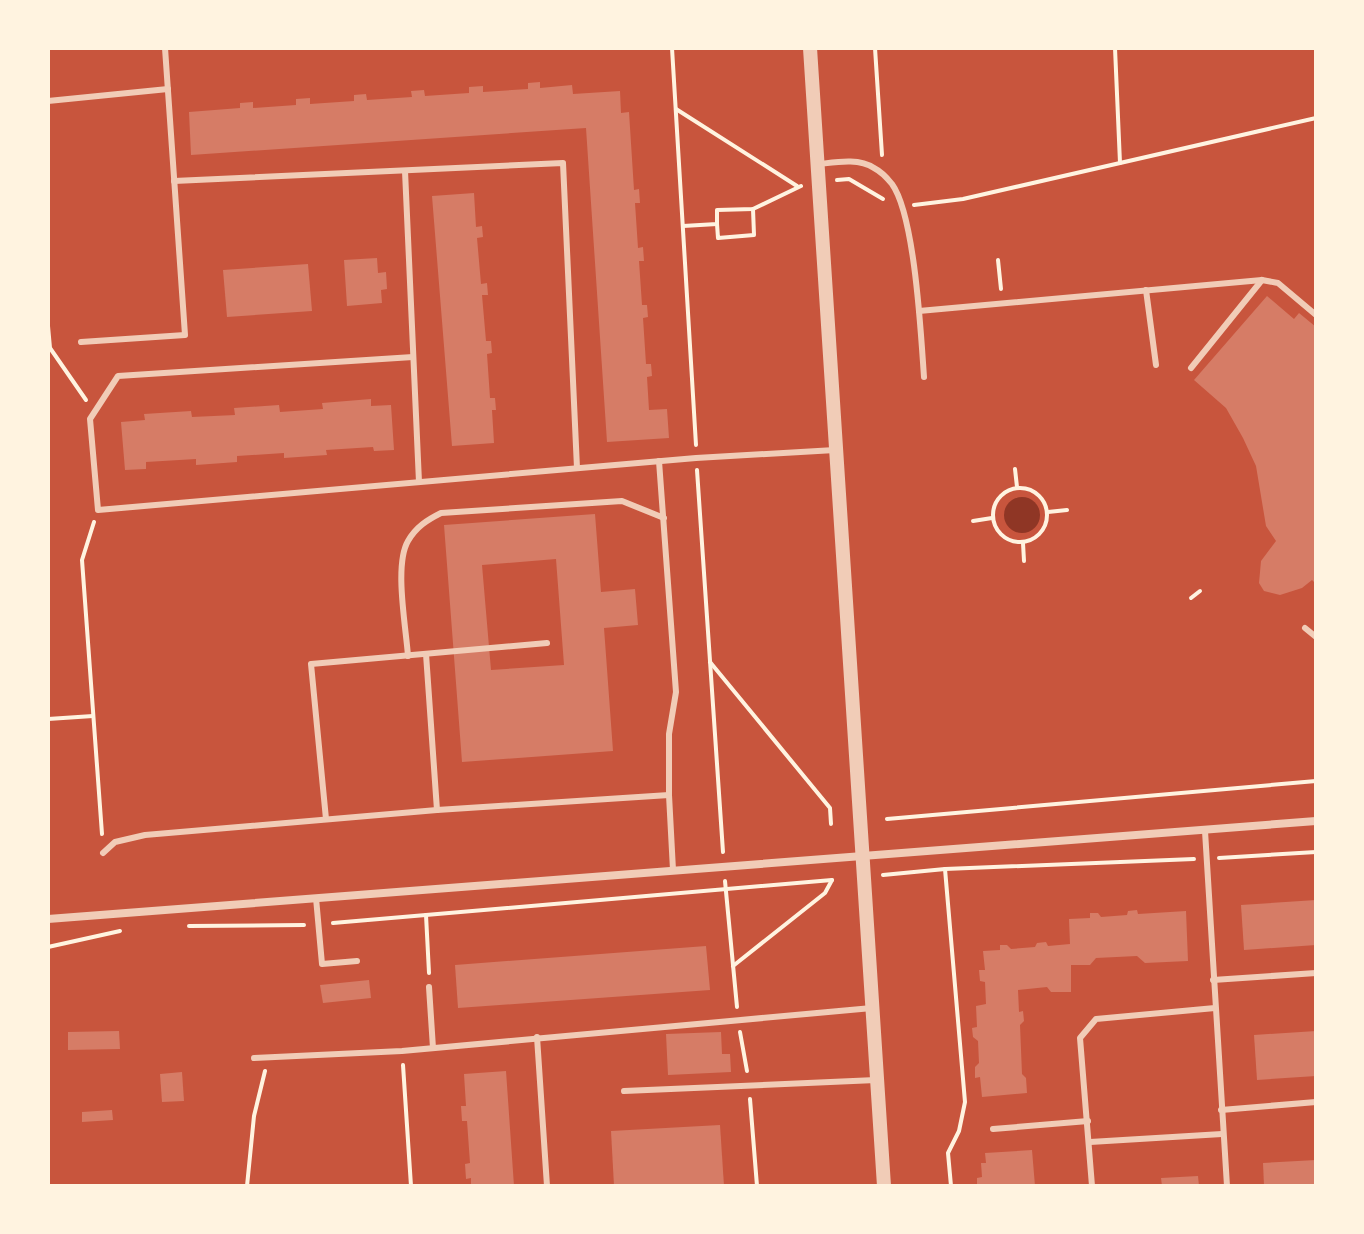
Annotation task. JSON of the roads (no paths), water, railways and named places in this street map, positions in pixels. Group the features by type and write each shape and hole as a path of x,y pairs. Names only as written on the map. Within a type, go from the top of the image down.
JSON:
{"street":[{"path":"810,48 884,1186"},
{"path":"48,919 1316,821"}],"lane":[{"path":"81,342 185,335 165,48"},
{"path":"48,101 168,89"},
{"path":"817,164 850,161 873,166 893,185 908,238 919,311 924,377"},
{"path":"174,181 563,163 577,468"},
{"path":"405,171 419,482"},
{"path":"919,311 1262,280 1278,283 1316,315"},
{"path":"1191,368 1262,280"},
{"path":"1146,290 1156,365"},
{"path":"413,357 118,376 90,419 98,510 659,461 835,450"},
{"path":"659,461 676,692 669,734 673,870"},
{"path":"408,656 402,568 406,543 421,523 441,513 622,501 664,518"},
{"path":"1305,628 1316,637"},
{"path":"326,819 311,664 547,643"},
{"path":"426,654 437,810"},
{"path":"103,853 115,842 145,835 437,810 669,795"},
{"path":"1205,831 1227,1186"},
{"path":"316,898 322,964 357,961"},
{"path":"1213,980 1316,973"},
{"path":"429,987 433,1048"},
{"path":"254,1058 402,1051 872,1008"},
{"path":"1092,1186 1080,1038 1096,1019 1215,1008"},
{"path":"537,1037 547,1186"},
{"path":"624,1091 876,1080"},
{"path":"1221,1110 1316,1102"},
{"path":"993,1129 1088,1121"},
{"path":"1090,1142 1222,1134"}]}
